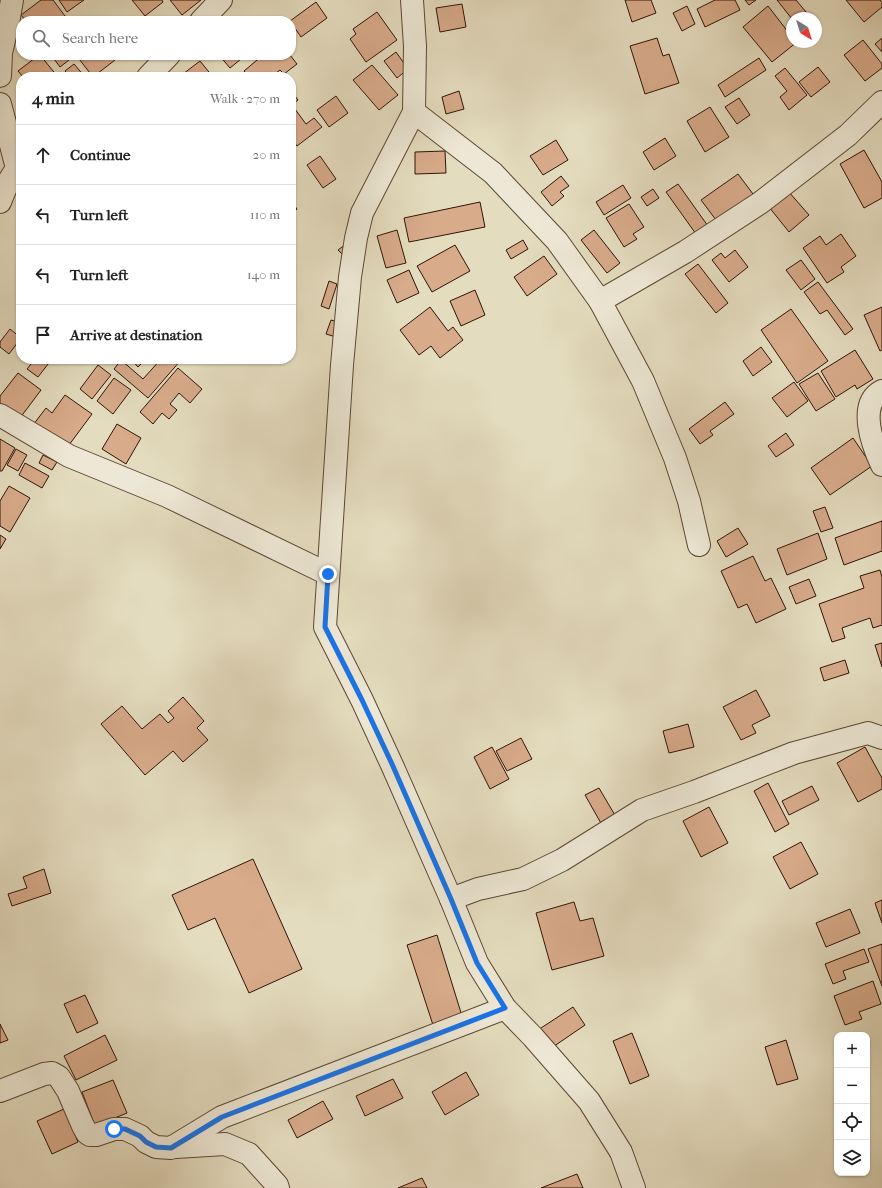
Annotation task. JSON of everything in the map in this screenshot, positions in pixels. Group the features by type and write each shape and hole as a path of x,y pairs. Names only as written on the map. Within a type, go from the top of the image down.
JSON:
{"street":[{"path":"0,76 1,53 12,0"},
{"path":"206,16 221,0"},
{"path":"412,0 415,46 414,112 362,213 356,238 350,277 342,365 325,627 368,714 451,899 477,963 505,1008 533,1037 589,1102 621,1152 634,1188"},
{"path":"153,72 164,60"},
{"path":"600,301 686,252 760,203 848,134 882,102"},
{"path":"0,104 16,157"},
{"path":"414,112 493,173 557,241 600,301 643,381 675,458 689,500 699,545"},
{"path":"0,202 6,188 16,172"},
{"path":"882,391 877,394 869,408 870,431 874,449 882,465"},
{"path":"0,415 69,456 167,496 328,574"},
{"path":"451,899 478,889 523,879 562,860 642,810 694,792 794,753 868,732 882,738"},
{"path":"171,1148 222,1117 505,1008"},
{"path":"0,1091 44,1074 52,1073 59,1077 68,1091 83,1126 90,1135 96,1135 114,1129 125,1129 140,1136 146,1142 156,1147 171,1148 225,1144 249,1154 278,1188"}],"building":[{"path":"41,0 53,0 65,16 22,16 21,15"},
{"path":"59,0 84,0 67,12"},
{"path":"132,0 162,0 163,2 145,16"},
{"path":"170,0 201,0 182,15"},
{"path":"625,0 651,0 656,13 632,22"},
{"path":"715,0 735,0 740,10 705,27 697,9"},
{"path":"745,0 756,0 749,5"},
{"path":"777,0 796,0 806,12 786,12"},
{"path":"846,0 880,0 882,2 882,7 864,22"},
{"path":"316,2 327,18 301,37 296,30 296,17"},
{"path":"462,4 466,27 440,32 436,8"},
{"path":"687,6 695,24 682,31 673,13"},
{"path":"768,6 786,29 786,48 790,48 772,62 743,27"},
{"path":"377,12 397,40 366,62 350,39 356,34 353,29"},
{"path":"657,38 663,56 669,54 679,83 645,94 630,46"},
{"path":"882,38 882,52 875,44"},
{"path":"863,40 882,64 882,68 865,81 844,55"},
{"path":"396,52 408,69 397,78 384,61"},
{"path":"759,58 766,70 725,97 718,85"},
{"path":"32,60 44,60 54,72 19,72 18,71"},
{"path":"55,60 69,60 60,67"},
{"path":"80,60 115,60 99,72 89,72"},
{"path":"223,60 240,60 230,68"},
{"path":"257,60 294,60 297,64 287,72 282,72 280,70 277,72 244,71"},
{"path":"200,61 209,72 186,72"},
{"path":"74,64 81,72 66,72 65,71"},
{"path":"372,65 398,95 379,110 353,80"},
{"path":"818,67 830,82 811,97 799,82"},
{"path":"785,68 807,95 789,110 780,97 787,91 775,76"},
{"path":"459,91 464,109 446,114 442,97"},
{"path":"336,96 348,113 329,127 317,110"},
{"path":"739,98 750,115 737,124 725,107"},
{"path":"710,107 729,137 705,152 687,121"},
{"path":"296,110 306,124 314,118 322,127 297,146"},
{"path":"665,138 676,156 654,170 643,152"},
{"path":"556,140 568,160 543,175 530,156"},
{"path":"864,150 882,182 882,198 864,208 840,164"},
{"path":"445,151 446,173 415,174 415,152"},
{"path":"320,156 336,179 323,188 307,165"},
{"path":"738,174 756,198 719,224 701,200"},
{"path":"561,176 569,186 560,192 564,196 552,206 541,192"},
{"path":"678,184 708,226 696,234 666,192"},
{"path":"623,185 631,198 604,215 596,202"},
{"path":"653,189 659,198 647,206 641,197"},
{"path":"788,191 809,215 789,232 769,207"},
{"path":"480,202 485,227 409,242 404,218"},
{"path":"629,204 644,227 633,234 637,239 624,247 606,218"},
{"path":"397,230 406,263 386,268 377,236"},
{"path":"594,230 620,263 607,273 581,240"},
{"path":"841,234 856,256 841,267 844,272 827,283 803,248 820,236 826,245"},
{"path":"523,240 528,249 511,259 506,250"},
{"path":"346,244 350,248 342,254 338,250"},
{"path":"455,245 470,271 432,292 417,266"},
{"path":"735,250 748,267 729,282 712,260 721,253 725,258"},
{"path":"544,256 557,274 527,296 514,277"},
{"path":"801,260 815,279 801,290 786,270"},
{"path":"698,264 728,303 716,313 685,274"},
{"path":"409,270 419,293 397,303 387,280"},
{"path":"329,281 337,284 329,309 321,306"},
{"path":"818,282 853,329 845,335 827,310 820,314 804,292"},
{"path":"475,290 485,315 461,326 450,301"},
{"path":"430,307 448,331 453,327 463,340 440,358 431,346 419,355 400,330"},
{"path":"882,307 882,350 880,351 864,315"},
{"path":"791,309 828,361 797,383 761,330"},
{"path":"331,320 341,323 336,337 326,334"},
{"path":"10,329 16,334 16,345 9,354 0,347 0,342"},
{"path":"761,347 772,362 753,376 743,361"},
{"path":"855,350 873,379 857,389 855,385 836,397 821,371"},
{"path":"31,364 48,364 38,377 27,369"},
{"path":"118,364 126,364 143,379 156,364 178,364 148,398 114,369"},
{"path":"98,365 111,375 92,399 80,389"},
{"path":"178,368 202,389 190,403 179,393 170,404 177,410 169,419 162,413 153,424 140,412"},
{"path":"18,373 41,390 17,422 0,410 0,396"},
{"path":"818,373 835,399 816,411 799,384"},
{"path":"114,378 131,390 113,414 97,401"},
{"path":"794,382 808,401 787,417 772,398"},
{"path":"65,395 92,414 66,449 33,425 46,408 52,413"},
{"path":"725,402 734,414 710,431 713,435 700,444 689,429"},
{"path":"117,424 141,438 126,464 102,449"},
{"path":"786,433 794,445 776,457 768,446"},
{"path":"853,438 872,466 830,495 811,468"},
{"path":"0,439 15,448 2,471 0,471"},
{"path":"16,449 27,455 18,471 7,465"},
{"path":"43,455 57,462 52,470 39,463"},
{"path":"25,463 49,476 42,488 19,475"},
{"path":"9,486 30,498 10,532 0,526 0,501"},
{"path":"825,507 833,528 821,532 813,511"},
{"path":"882,521 882,551 844,565 835,538"},
{"path":"738,528 748,544 726,557 717,541"},
{"path":"818,533 827,559 787,575 777,549"},
{"path":"0,535 6,539 0,549"},
{"path":"753,556 765,581 771,578 786,609 756,623 747,604 738,608 721,571"},
{"path":"880,570 882,577 882,625 873,628 870,618 842,628 845,638 832,642 819,604 864,588 860,576"},
{"path":"809,579 816,596 796,604 789,587"},
{"path":"882,643 882,667 875,645"},
{"path":"845,660 849,673 824,681 820,668"},
{"path":"756,690 770,716 752,725 756,733 741,740 723,707"},
{"path":"183,697 204,721 197,728 208,740 183,762 173,751 145,775 101,724 122,706 142,729 160,714 168,723 174,718 168,711"},
{"path":"688,724 694,747 669,753 663,731"},
{"path":"521,738 532,759 507,771 496,751"},
{"path":"492,747 509,779 490,789 474,757"},
{"path":"865,747 882,778 882,789 858,802 837,763"},
{"path":"768,783 789,824 775,832 754,791"},
{"path":"812,786 819,800 789,815 782,801"},
{"path":"599,788 616,817 602,825 585,795"},
{"path":"709,807 728,843 701,857 683,821"},
{"path":"801,842 818,874 790,889 773,857"},
{"path":"253,859 302,969 249,993 215,918 188,930 172,895"},
{"path":"44,869 51,893 12,906 8,894 27,888 23,877"},
{"path":"882,900 882,923 875,903"},
{"path":"574,902 580,921 593,918 604,956 552,970 536,913"},
{"path":"850,909 860,933 826,947 816,923"},
{"path":"437,935 462,1016 433,1025 407,945"},
{"path":"882,944 882,986 868,949"},
{"path":"864,949 869,962 843,971 846,979 833,984 825,964"},
{"path":"873,981 881,1004 859,1012 862,1019 845,1025 834,996"},
{"path":"85,995 98,1023 77,1033 64,1004"},
{"path":"573,1007 585,1025 550,1049 538,1030"},
{"path":"0,1024 8,1040 0,1043"},
{"path":"632,1033 649,1076 630,1084 613,1041"},
{"path":"105,1035 117,1060 76,1080 64,1056"},
{"path":"786,1040 798,1079 777,1085 765,1047"},
{"path":"466,1072 479,1095 445,1115 432,1092"},
{"path":"393,1079 403,1098 365,1116 356,1096"},
{"path":"113,1080 127,1113 95,1126 82,1092"},
{"path":"323,1101 333,1119 297,1138 288,1120"},
{"path":"64,1109 78,1142 52,1154 37,1121"},
{"path":"577,1174 583,1188 541,1188"},
{"path":"422,1178 427,1188 398,1188"}],"route":[{"path":"114,1129 125,1129 140,1136 146,1142 156,1147 171,1148 222,1117 505,1008 477,963 451,899 392,764 325,627 328,574"}]}
